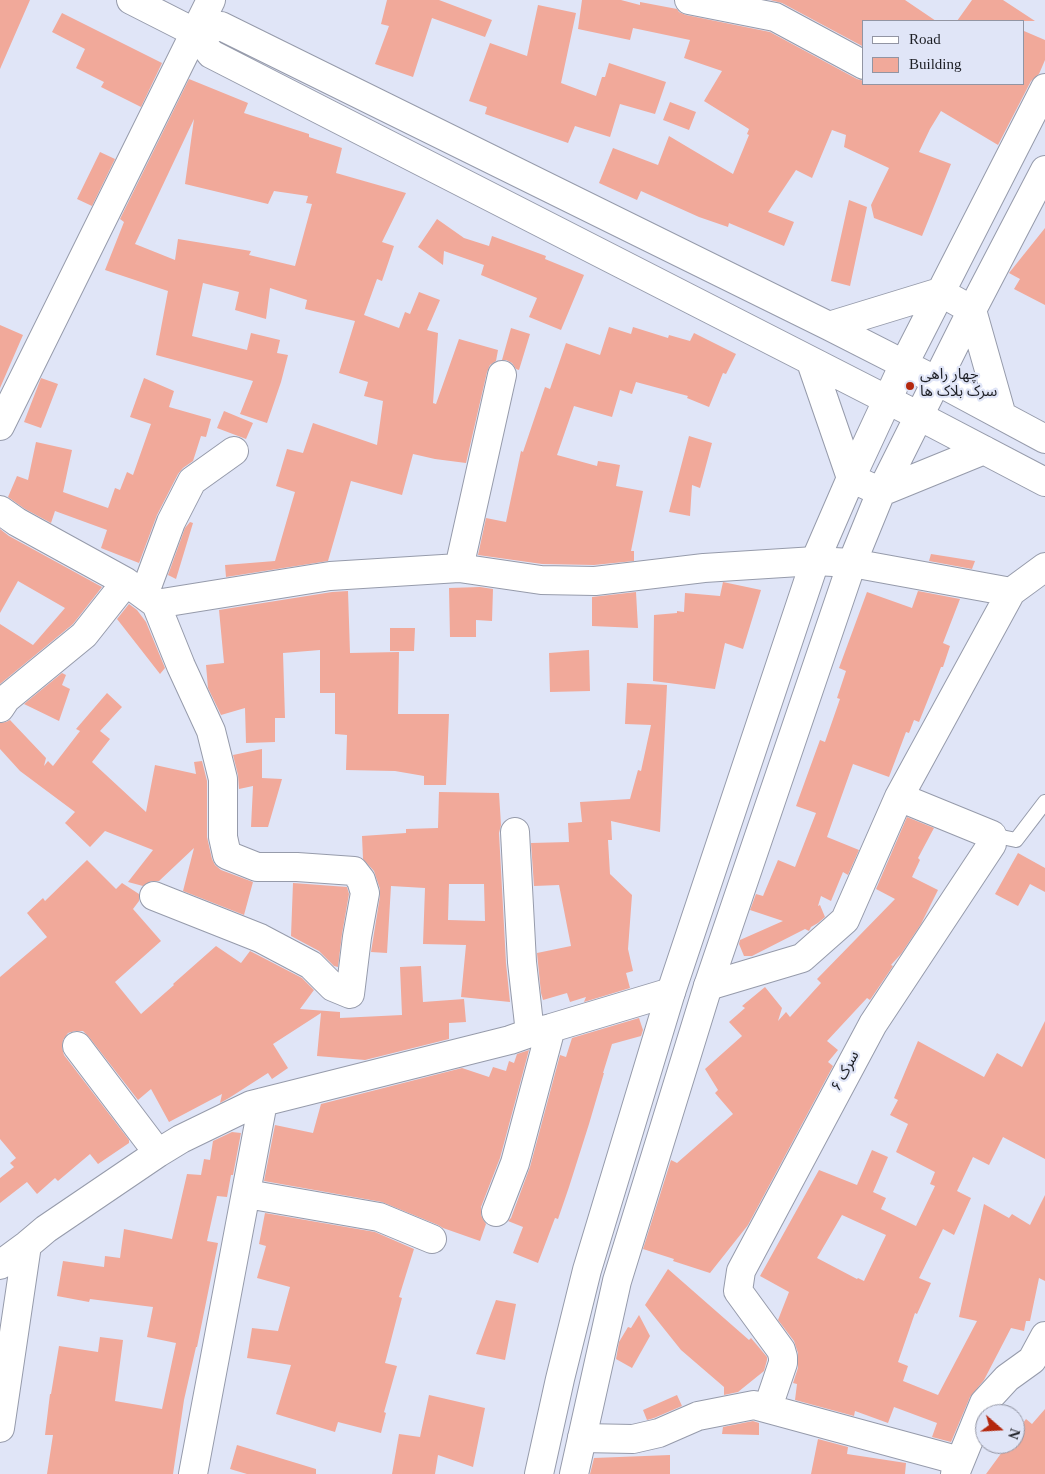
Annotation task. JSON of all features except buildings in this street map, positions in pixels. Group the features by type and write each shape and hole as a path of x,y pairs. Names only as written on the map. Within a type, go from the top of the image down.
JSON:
{"street":[{"path":"131,0 194,32 211,54 1045,482"},
{"path":"0,426 211,0"},
{"path":"689,0 775,17 862,64"},
{"path":"194,32 221,26 829,326 1045,439"},
{"path":"539,1474 560,1379 588,1270 671,992 815,561 904,364 1045,88"},
{"path":"574,1474 617,1282 708,986 852,563 881,492 972,310 1045,170"},
{"path":"829,326 940,292 972,310 1002,416"},
{"path":"811,362 851,478 881,492 984,450"},
{"path":"459,568 502,375"},
{"path":"142,594 171,522 192,482 234,451"},
{"path":"0,510 17,522 142,594 181,666 211,731 223,779 223,838 227,854 257,867 296,867 354,871 361,880 365,893 350,994 333,988 311,965 260,938 154,896"},
{"path":"0,708 6,699 84,635 142,594 330,576 459,568 541,580 595,581 704,568 815,561 852,563 1011,592"},
{"path":"708,986 802,958 845,920 898,797 1011,592 1045,567"},
{"path":"898,797 992,835"},
{"path":"496,1212 515,1163 540,1030 522,962 515,832"},
{"name":"سرک ۶","path":"768,1407 783,1363 783,1357 781,1350 738,1291 741,1271 872,1024 992,844 992,835"},
{"path":"0,1265 46,1229 181,1138 251,1105 510,1040 671,992"},
{"path":"77,1046 158,1153"},
{"path":"193,1474 263,1102"},
{"path":"247,1194 379,1217 432,1239"},
{"path":"0,1428 27,1245"},
{"path":"582,1438 632,1439 659,1433 698,1416 754,1405 768,1407 958,1467 984,1403 1007,1378 1032,1360 1045,1336"}],"lane":[{"path":"992,835 1016,840 1045,802"}],"place":[{"name":"چهار راهی سرک بلاک ها","path":"910,386"}]}
